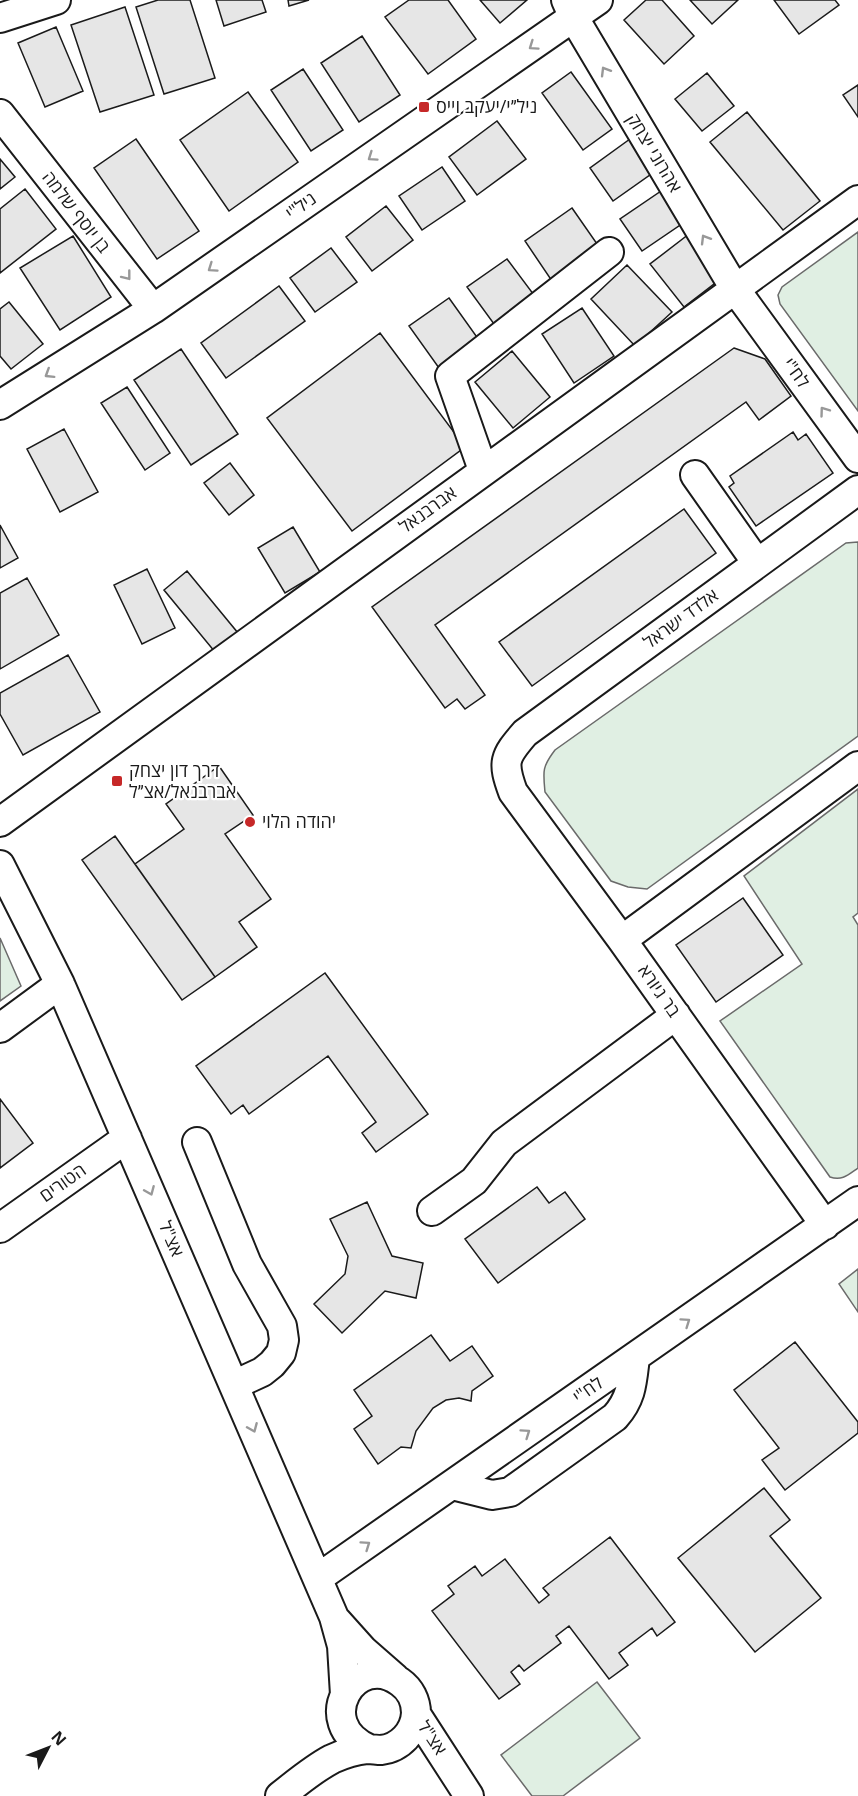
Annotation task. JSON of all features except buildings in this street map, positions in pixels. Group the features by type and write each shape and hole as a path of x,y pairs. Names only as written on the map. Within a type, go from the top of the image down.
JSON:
{"street":[{"path":"0,18 56,0"},
{"name":"ניל\"י","path":"0,405 153,309 569,9 597,0"},
{"name":"אהרוני יצחק","path":"569,9 735,289"},
{"name":"בן יוסף שלמה","path":"0,114 153,309"},
{"name":"אברבנאל","path":"0,822 858,200"},
{"path":"483,470 450,376 609,252"},
{"name":"לח\"י","path":"735,289 858,458"},
{"path":"695,475 758,563"},
{"name":"אלדד ישראל","path":"509,753 525,733 858,490"},
{"name":"בר גיורא","path":"509,753 506,764 513,792 622,940 825,1225"},
{"path":"622,940 858,765"},
{"name":"אצ\"ל","path":"0,866 60,984 334,1617 342,1646 342,1703"},
{"path":"0,1028 60,984"},
{"path":"432,1211 474,1181 504,1143 676,1015"},
{"name":"הטורים","path":"0,1227 127,1138"},
{"path":"197,1142 247,1264 282,1326 284,1340 281,1353 272,1364 234,1384"},
{"name":"לח\"י","path":"318,1578 858,1201"},
{"path":"452,1485 492,1495 510,1492 621,1411 627,1404 635,1357"},
{"name":"אצ\"ל","path":"334,1617 363,1650 395,1678"},
{"path":"383,1674 395,1678 405,1686 412,1696 416,1714 411,1731 403,1741 381,1748 350,1752 332,1759 289,1789 320,1754 349,1688 358,1680 370,1675 383,1674"},
{"path":"342,1703 342,1725 349,1736 357,1744 381,1748"},
{"name":"אצ\"ל","path":"416,1714 469,1796"},
{"name":"אצ\"ל","path":"381,1748 409,1747 422,1750 449,1763"}],"green space":[{"path":"858,232 858,411 780,304 778,295 782,287"},
{"path":"858,542 858,736 647,889 628,887 611,881 545,792 544,770 555,750 846,543"},
{"path":"858,789 858,913 853,917 858,925 858,1168 845,1177 838,1178 830,1177 720,1021 802,964 744,876"},
{"path":"0,938 21,986 0,1001"},
{"path":"858,1269 858,1312 839,1284"},
{"path":"597,1682 640,1738 563,1796 532,1796 501,1755"}],"place":[{"name":"ניל״י/יעקב וייס","path":"424,107"},
{"name":"דרך דון יצחק אברבנאל/אצ״ל","path":"117,781"},
{"name":"יהודה הלוי","path":"250,822"}]}
